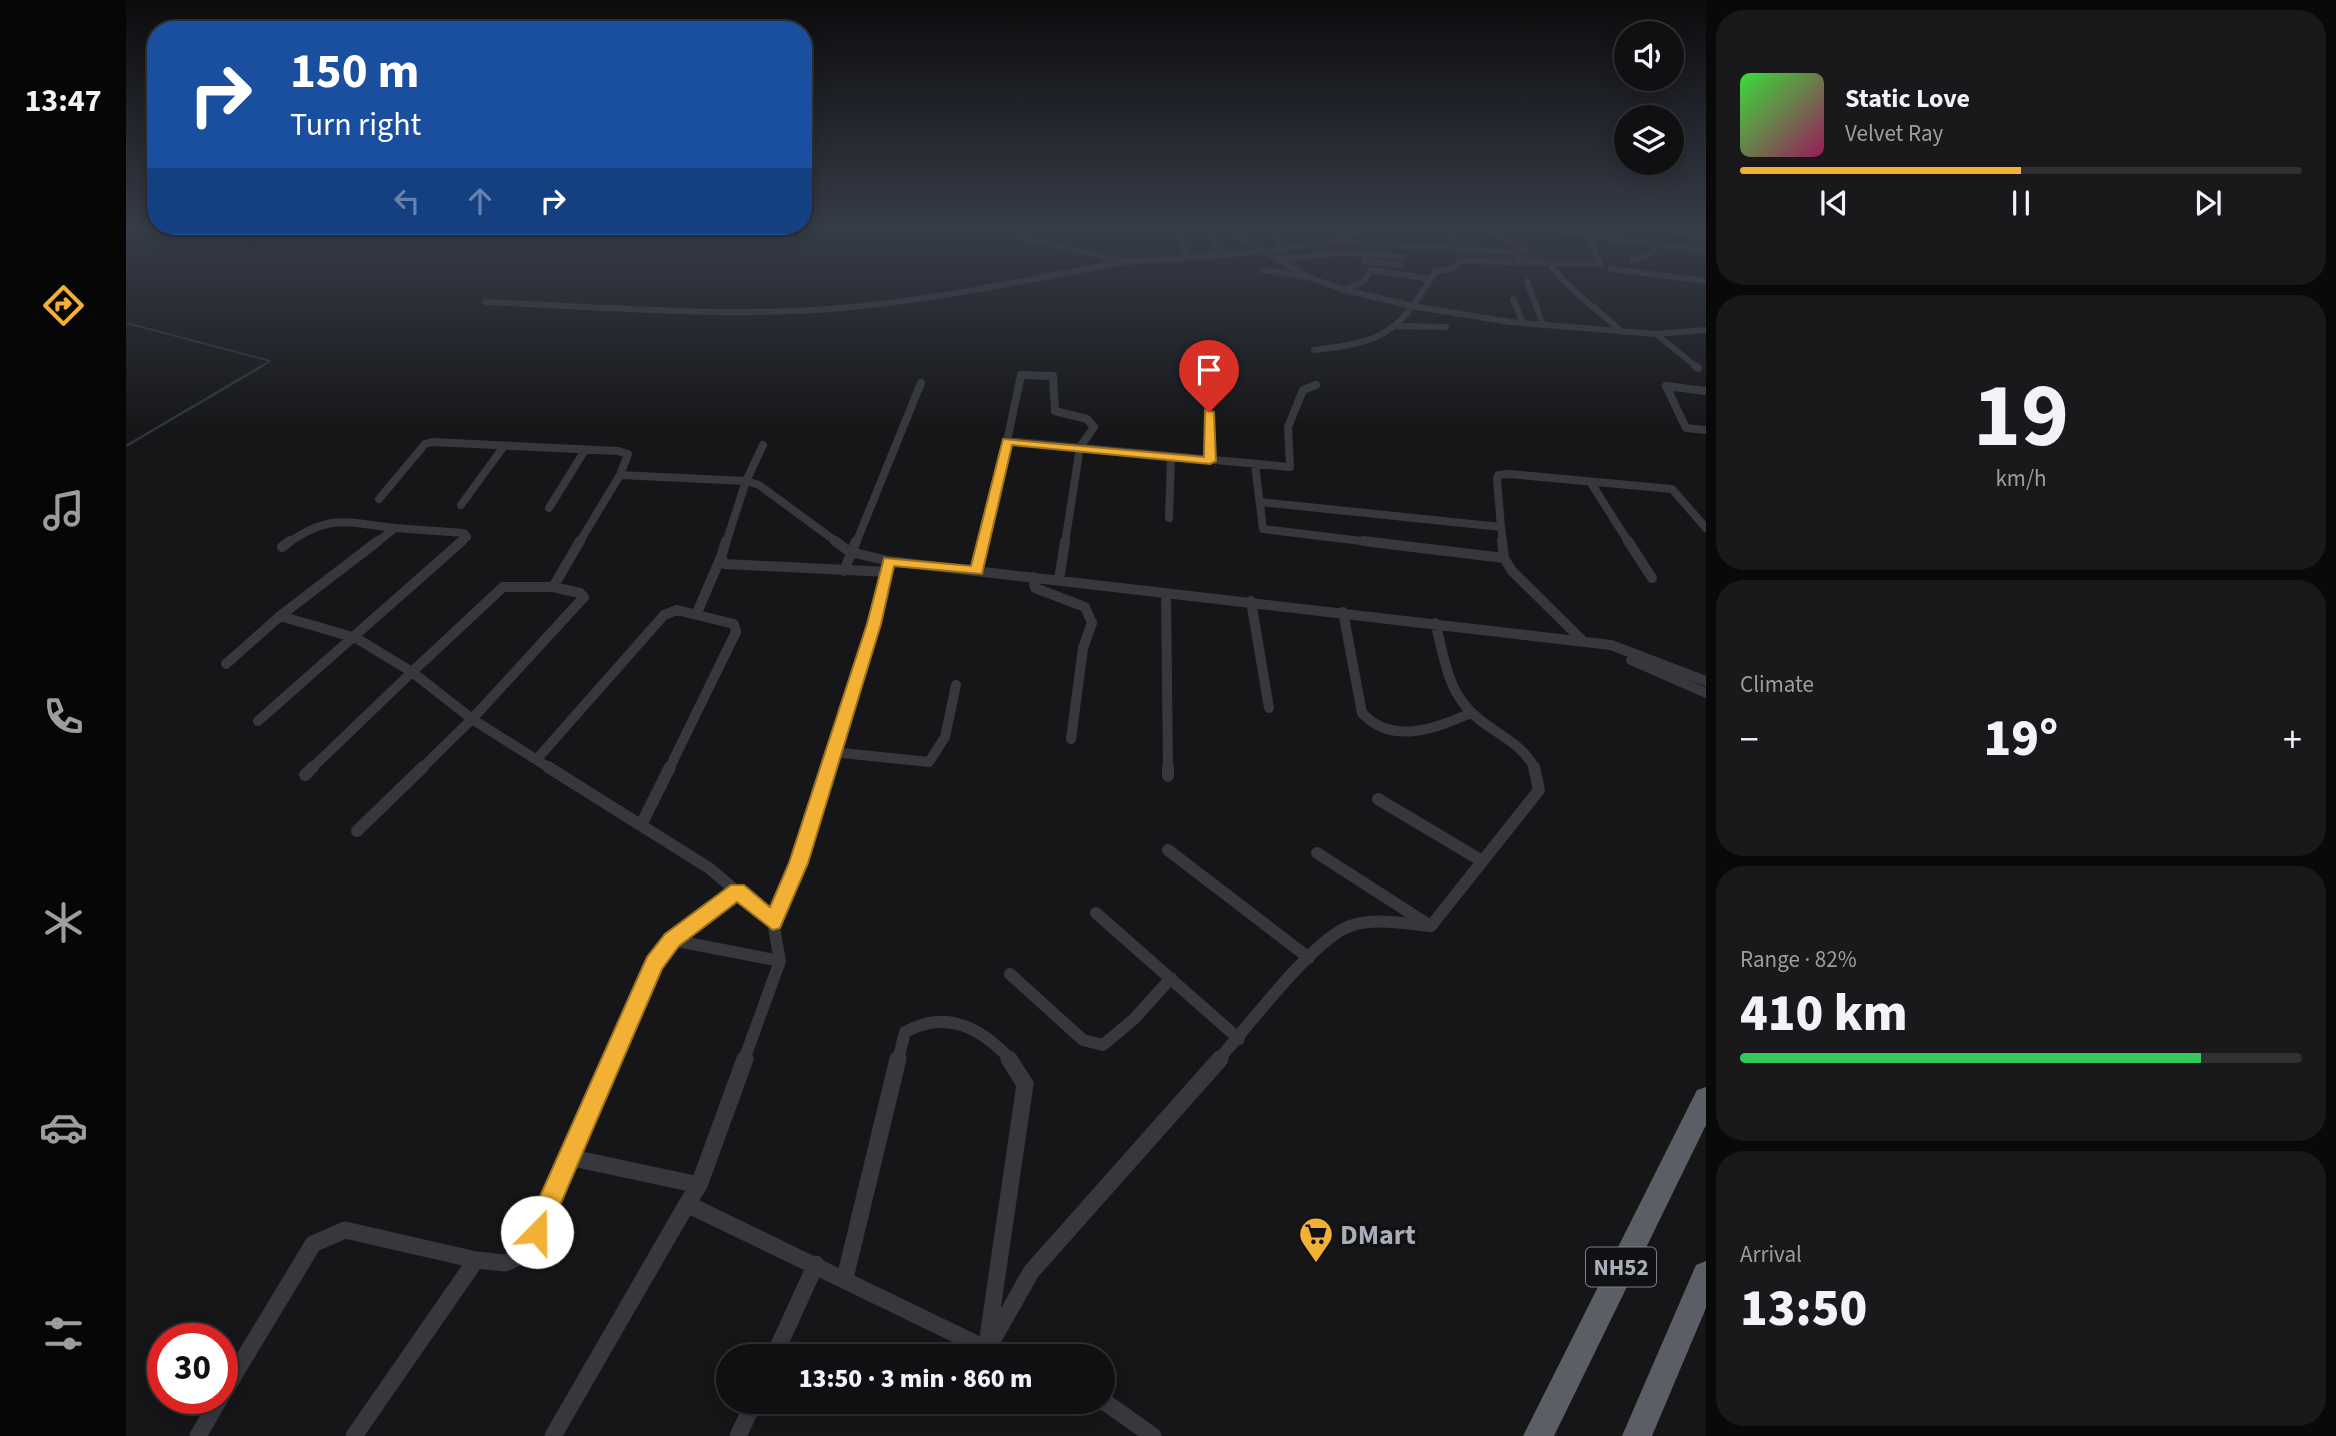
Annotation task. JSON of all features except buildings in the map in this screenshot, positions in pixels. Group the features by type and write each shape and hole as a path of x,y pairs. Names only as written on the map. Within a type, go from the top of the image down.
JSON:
{"highway":[{"name":"NH52","path":"1538,1436 1706,1099"},
{"path":"1637,1436 1706,1275"}],"street":[{"path":"486,302 670,310 828,309 925,298"},
{"path":"1379,298 1412,306 1544,326 1656,334 1706,330"},
{"path":"1314,351 1378,340 1398,326 1420,298"},
{"path":"1533,298 1544,326"},
{"path":"1585,298 1622,332"},
{"path":"1513,299 1523,323"},
{"path":"1398,326 1446,327"},
{"path":"1656,334 1698,368"},
{"path":"977,571 1007,441 1018,377 1051,374 1055,379 1055,411 1087,419 1094,427 1080,447 1059,580"},
{"path":"844,571 921,383"},
{"path":"1007,441 1283,468 1292,464 1288,427 1303,390 1316,385"},
{"path":"1706,391 1666,386 1686,428 1706,430"},
{"path":"1209,412 1210,461"},
{"path":"379,499 425,444 440,442 626,452 628,454 620,475 553,587"},
{"path":"696,615 721,557 746,481 764,444"},
{"path":"461,505 504,446"},
{"path":"549,508 585,450"},
{"path":"1169,519 1171,457"},
{"path":"1255,465 1263,529 1504,558"},
{"path":"620,475 746,481 759,485 850,552 888,567"},
{"path":"1706,528 1679,493 1672,489 1498,475 1504,558 1512,571 1582,641 1706,693"},
{"path":"1591,483 1652,578"},
{"path":"1260,502 1501,527"},
{"path":"258,721 356,638 467,537 464,533 328,521 309,528 282,547"},
{"path":"226,664 280,616 396,528"},
{"path":"721,557 730,566 844,571 888,567 977,571 1343,611 1582,641 1611,645 1706,681"},
{"path":"553,1436 699,1185 780,961 773,922 798,863 874,624 888,567"},
{"path":"1033,577 1035,588 1085,607 1093,623 1083,648 1071,739"},
{"path":"305,775 503,587 553,587 580,593 584,597 472,719 357,831"},
{"path":"1166,593 1168,776"},
{"path":"1251,601 1269,708"},
{"path":"537,759 657,621 677,610 734,624 736,632 641,825"},
{"path":"1343,611 1365,719 1379,726 1420,732 1433,730 1471,713"},
{"path":"280,616 356,638 412,672 472,719 709,869 773,922"},
{"path":"1431,926 1539,790 1541,777 1532,760 1471,713 1457,695 1435,623"},
{"path":"832,752 929,762 936,757 944,738 956,685"},
{"path":"1378,799 1482,861"},
{"path":"1168,850 1309,958"},
{"path":"1317,853 1431,926"},
{"path":"238,1369 313,1244 345,1230 476,1260 505,1263 524,1255 654,963 672,940 732,886"},
{"path":"1096,913 1239,1039"},
{"path":"998,1344 1031,1272 1309,958 1340,931 1352,926 1376,922 1431,926"},
{"path":"672,940 780,961"},
{"path":"1010,974 1083,1041 1103,1045 1134,1019 1171,978"},
{"path":"845,1278 905,1032 926,1021 951,1021 991,1040 1019,1066 1025,1084 995,1344"},
{"path":"568,1157 699,1185"},
{"path":"687,1204 845,1278 976,1344"},
{"path":"354,1436 476,1260"},
{"path":"780,1344 816,1264"},
{"path":"1115,1409 1153,1436"},
{"path":"198,1436 211,1414"},
{"path":"738,1436 748,1414"}],"waterway":[{"path":"126,323 270,361 259,368"},
{"path":"126,446 262,366"}],"place":[{"name":"DMart","path":"1316,1264"}],"route":[{"path":"537,1232 654,963 672,940 737,891 773,922 798,863 874,624 889,561 977,571 1007,441 1210,461 1209,412"}]}
